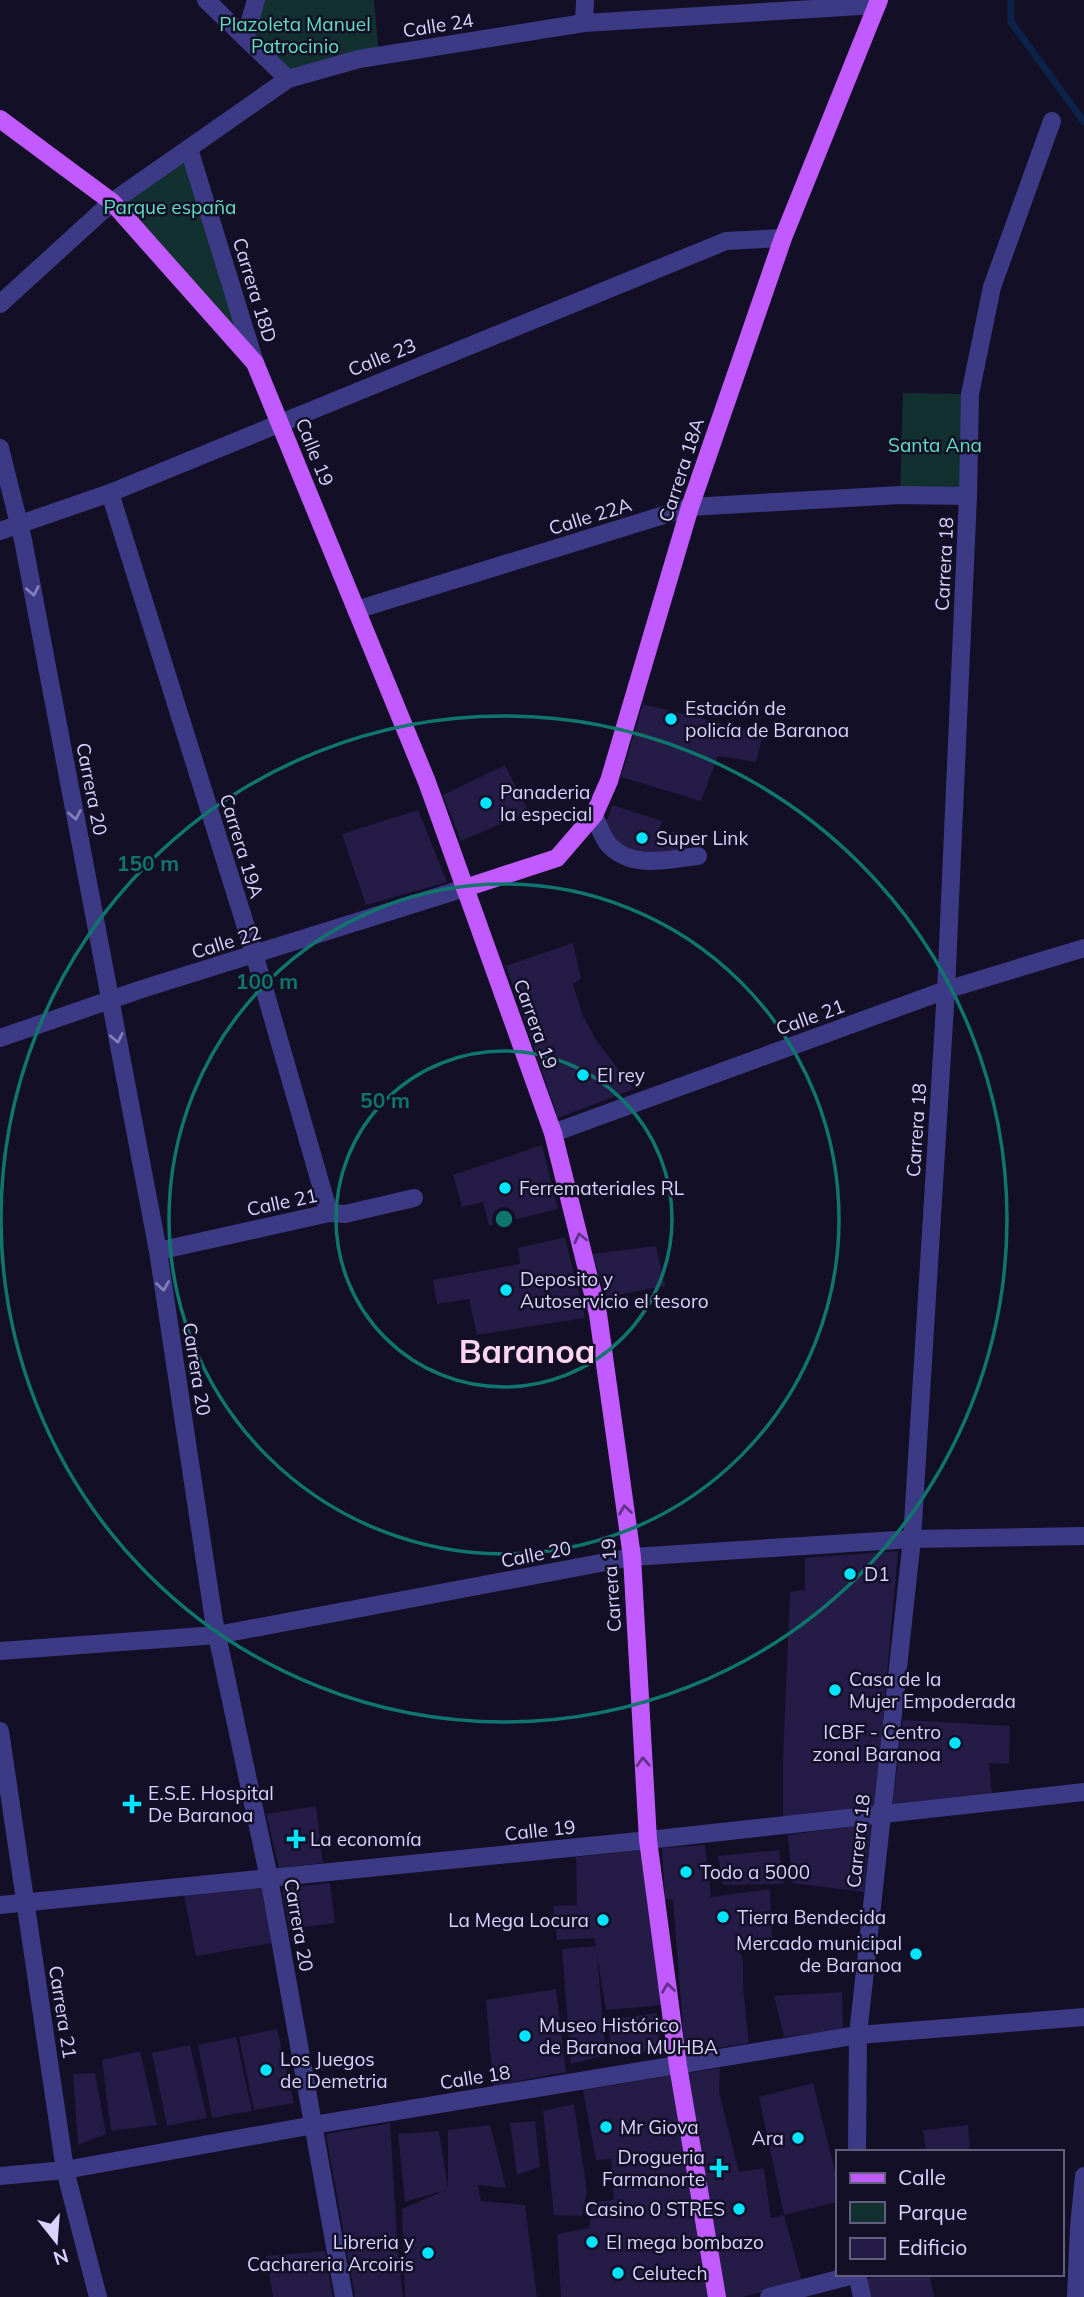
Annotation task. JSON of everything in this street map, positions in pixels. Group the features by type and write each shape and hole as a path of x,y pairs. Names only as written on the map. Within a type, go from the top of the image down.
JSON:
{"main road":[{"name":"Carrera 18A","path":"465,888 557,858 594,815 609,781 690,507 783,238 878,3"},
{"name":"Calle 19","path":"0,119 112,202 255,363 427,782 465,888"},
{"name":"Carrera 19","path":"465,888 553,1133 598,1314 632,1557 648,1840 678,2066 716,2297"}],"street":[{"path":"206,0 288,79"},
{"path":"245,38 256,0"},
{"path":"584,23 585,0"},
{"name":"Calle 24","path":"0,304 112,202 288,79 359,59 584,23 878,3"},
{"name":"Carrera 18","path":"857,2150 858,2035 912,1539 946,990 968,496 970,394 992,286 1052,121"},
{"name":"Carrera 18D","path":"189,149 255,363"},
{"name":"Calle 23","path":"0,531 110,493 726,240 783,238"},
{"name":"Carrera 20","path":"0,448 20,524 158,1251 217,1635 269,1878 344,2297"},
{"name":"Carrera 19A","path":"110,493 254,955 329,1213"},
{"name":"Calle 22A","path":"356,610 690,507 900,495 968,496"},
{"path":"594,815 608,844 630,859 642,862 698,856"},
{"name":"Calle 22","path":"0,1038 142,989 465,888"},
{"name":"Calle 21","path":"553,1133 946,990 1084,948"},
{"name":"Calle 21","path":"158,1251 329,1213 345,1214 414,1198"},
{"name":"Calle 20","path":"0,1651 217,1635 632,1557 912,1539 1084,1536"},
{"name":"Carrera 21","path":"0,1731 65,2170 98,2297"},
{"name":"Calle 19","path":"0,1905 648,1840 1084,1792"},
{"name":"Calle 18","path":"0,2176 65,2170 313,2125 858,2035 1084,2017"},
{"path":"1076,2297 1084,2176"},
{"path":"1063,2218 1082,2213"},
{"path":"768,2297 850,2276"},
{"path":"858,2276 862,2297"}],"green space":[{"name":"Plazoleta Manuel Patrocinio","path":"258,0 374,0 379,55 310,73 278,69 245,38"},
{"name":"Parque españa","path":"189,149 245,341 112,202"},
{"name":"Santa Ana","path":"903,393 970,394 968,496 900,495"}],"building":[{"path":"643,704 763,734 756,762 718,756 701,801 621,777"},
{"name":"Panaderia la especial","path":"505,765 529,812 461,841 443,795"},
{"name":"Super Link","path":"612,805 662,821 658,832 679,832 677,858 643,861 600,828 608,818"},
{"path":"418,810 447,882 366,905 342,834"},
{"path":"573,943 581,979 573,984 582,1014 596,1040 634,1089 558,1118 506,966"},
{"name":"Ferremateriales RL","path":"542,1145 558,1209 489,1226 483,1202 462,1207 453,1175"},
{"name":"Deposito y Autoservicio el tesoro","path":"565,1237 585,1318 477,1335 469,1299 437,1304 433,1280 520,1264 518,1248"},
{"path":"656,1246 665,1286 607,1297 592,1254"},
{"path":"898,1551 875,1808 783,1817 790,1592 805,1590 805,1558"},
{"path":"903,1720 1010,1726 1009,1764 989,1763 992,1795 892,1807"},
{"name":"La economía","path":"316,1806 323,1863 279,1868 266,1814"},
{"path":"871,1824 864,1892 792,1883 788,1835"},
{"path":"705,1845 711,1897 770,1889 772,1939 736,1942 743,1961 749,2043 685,2053 673,1900 665,1899 662,1848"},
{"path":"640,1850 663,2005 606,2010 597,1955 606,2055 571,2064 562,1949 596,1946 594,1938 557,1940 553,1906 577,1905 576,1857"},
{"path":"779,1850 784,1884 723,1885 718,1856"},
{"path":"330,1883 335,1923 289,1929 282,1888"},
{"path":"262,1887 272,1943 196,1956 184,1895"},
{"name":"Museo Histórico de Baranoa MUHBA","path":"556,1989 566,2072 493,2086 486,2000"},
{"path":"842,1992 843,2029 784,2037 774,1996"},
{"path":"657,2013 661,2049 613,2056 607,2020"},
{"name":"Los Juegos de Demetria","path":"277,2029 294,2103 254,2110 239,2037"},
{"path":"236,2037 252,2111 212,2118 198,2045"},
{"path":"190,2045 207,2118 167,2126 152,2053"},
{"path":"140,2051 157,2125 111,2131 102,2060"},
{"path":"720,2068 719,2092 739,2172 764,2168 771,2218 784,2215 802,2281 743,2297 722,2297 687,2073"},
{"path":"95,2073 106,2134 78,2145 73,2074"},
{"path":"673,2075 710,2297 561,2297 557,2234 589,2228 592,2202 614,2200 611,2159 596,2160 583,2090"},
{"name":"Ara","path":"813,2083 836,2175 836,2202 784,2215 759,2097"},
{"path":"574,2104 587,2191 582,2216 554,2215 543,2111"},
{"path":"535,2121 540,2167 517,2175 510,2123"},
{"path":"390,2123 403,2297 355,2297 326,2134"},
{"path":"490,2125 506,2188 478,2185 481,2201 525,2205 537,2297 405,2297 402,2209 446,2190 405,2202 398,2134 439,2131 448,2189 448,2130"},
{"path":"968,2125 970,2150 926,2150 923,2130"},
{"path":"325,2251 333,2297 273,2297 266,2256"},
{"path":"879,2276 929,2276 934,2297 870,2297 866,2279"}],"waterway":[{"path":"1011,0 1011,22 1084,122"}],"place":[{"name":"Estación de policía de Baranoa","path":"671,719"},
{"name":"Panaderia la especial","path":"486,803"},
{"name":"Super Link","path":"642,838"},
{"name":"El rey","path":"583,1075"},
{"name":"Ferremateriales RL","path":"505,1188"},
{"name":"Deposito y Autoservicio el tesoro","path":"506,1290"},
{"name":"D1","path":"850,1574"},
{"name":"Casa de la Mujer Empoderada","path":"835,1690"},
{"name":"ICBF - Centro zonal Baranoa","path":"955,1743"},
{"name":"E.S.E. Hospital De Baranoa","path":"132,1804"},
{"name":"La economía","path":"296,1839"},
{"name":"Todo a 5000","path":"686,1872"},
{"name":"Tierra Bendecida","path":"723,1917"},
{"name":"La Mega Locura","path":"603,1920"},
{"name":"Mercado municipal de Baranoa","path":"916,1954"},
{"name":"Museo Histórico de Baranoa MUHBA","path":"525,2036"},
{"name":"Los Juegos de Demetria","path":"266,2070"},
{"name":"Mr Giova","path":"606,2127"},
{"name":"Ara","path":"798,2138"},
{"name":"Drogueria Farmanorte","path":"719,2168"},
{"name":"Casino 0 STRES","path":"739,2209"},
{"name":"El mega bombazo","path":"592,2242"},
{"name":"Libreria y Cachareria Arcoiris","path":"428,2253"},
{"name":"Celutech","path":"618,2273"}],"district":[{"name":"Baranoa","path":"527,1350"}]}
